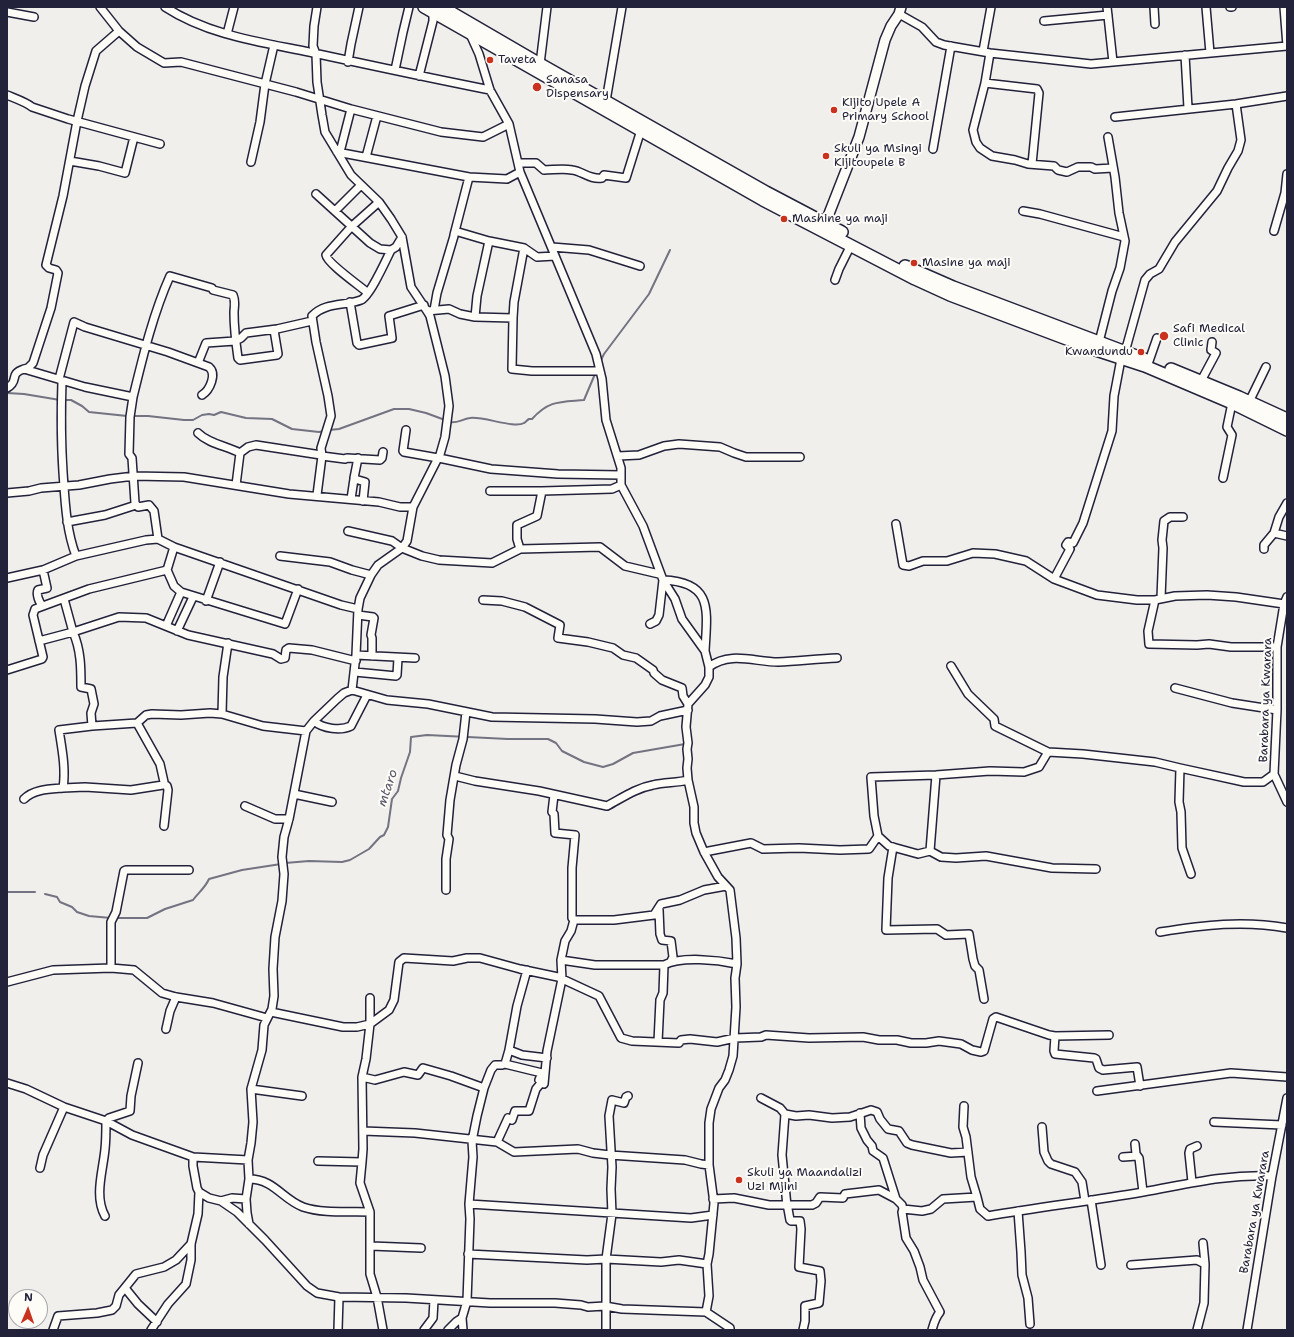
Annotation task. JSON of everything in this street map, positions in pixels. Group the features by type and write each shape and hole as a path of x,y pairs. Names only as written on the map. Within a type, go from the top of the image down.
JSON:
{"main road":[{"path":"433,9 457,12 540,64 824,227 851,245 915,279 950,295 1123,356 1232,402 1267,415 1287,419"},
{"path":"433,9 470,34 763,200 824,227 926,276 1099,342 1123,356 1149,361 1201,381 1249,402 1287,430"}],"street":[{"path":"166,7 194,23 227,34 348,62 395,70 490,90"},
{"path":"227,34 234,7"},
{"path":"317,7 313,46 316,54 317,82 326,132 351,175 379,202 392,219 402,236 411,287 428,309 448,394 448,420 445,436 438,458 413,507 407,541 402,548 378,565 371,575 360,598 356,658 352,690"},
{"path":"348,62 350,44 359,7"},
{"path":"395,70 409,7"},
{"path":"540,64 547,7"},
{"path":"606,101 622,7"},
{"path":"991,7 985,83 973,130 976,142 984,152 992,156 1032,164 1054,166 1058,170 1067,172 1078,168 1113,168"},
{"path":"1107,7 1113,62"},
{"path":"1154,7 1155,24"},
{"path":"1206,7 1210,53"},
{"path":"824,227 859,137 885,40 900,11 922,27 936,42 987,52 1091,64 1287,46 1284,7"},
{"path":"104,9 118,31 137,47 164,63 181,62 441,132 483,137 508,124"},
{"path":"419,76 433,21 433,9"},
{"path":"7,12 21,16 34,17"},
{"path":"457,12 470,34 479,54 490,90 508,124 520,172 596,354 600,371 606,420 621,468 621,485 643,526 661,577 675,599 682,619 705,651"},
{"path":"1044,21 1108,15"},
{"path":"7,388 11,386 17,371 28,368 33,363 51,308 58,273 56,270 49,268 46,265 70,161 85,86 95,53 118,31"},
{"path":"251,162 260,122 265,84 274,45"},
{"path":"933,149 951,46"},
{"path":"1185,55 1188,108"},
{"path":"985,83 1037,89 1039,93 1032,164"},
{"path":"7,95 21,102 28,103 32,107 160,144"},
{"path":"1115,117 1236,104 1287,96"},
{"path":"1054,579 1070,549 1066,545 1068,542 1073,543 1083,523 1112,431 1114,396 1123,356 1145,280 1150,274 1159,270 1174,242 1217,191 1238,151 1240,140 1236,104"},
{"path":"339,152 351,109"},
{"path":"366,157 377,116"},
{"path":"518,163 536,163 544,170 578,171 583,175 599,179 604,175 626,178 641,130"},
{"path":"70,161 99,166 125,173 134,137"},
{"path":"1099,342 1120,268 1125,241 1118,213 1108,137"},
{"path":"339,152 405,166 469,177 507,179 520,172"},
{"path":"1274,231 1286,193 1287,174"},
{"path":"428,309 437,293 455,234 469,177"},
{"path":"335,211 361,185"},
{"path":"316,194 370,244 391,250"},
{"path":"368,293 333,265 326,254 351,227 379,202"},
{"path":"1023,211 1040,214 1124,237"},
{"path":"455,234 524,248 536,257 555,256"},
{"path":"316,496 324,437 331,421 331,411 312,316 316,311 332,305 362,300 379,276 391,250 396,247 402,236"},
{"path":"475,317 478,290 489,241"},
{"path":"835,280 851,245"},
{"path":"552,247 589,250 640,266"},
{"path":"524,248 514,302 512,369 532,371 600,371"},
{"path":"136,505 132,458 129,454 133,396 162,294 170,276 233,295 235,300 235,340 238,358 240,360 276,356 278,354 274,330"},
{"path":"350,302 356,344 359,345 392,338 389,316 428,309 452,310 460,314 475,317 513,318"},
{"path":"198,364 206,343 235,340 241,338 246,333 274,330 312,321"},
{"path":"76,556 67,522 61,450 60,380 74,322 85,327 209,367 211,369 212,376 208,390 202,395"},
{"path":"1149,361 1157,338"},
{"path":"1201,381 1216,353 1211,350 1212,342"},
{"path":"1249,402 1266,367"},
{"path":"24,369 60,380 133,396"},
{"path":"1223,478 1232,435 1227,428 1232,402"},
{"path":"406,430 404,452 491,468 558,474 621,475"},
{"path":"198,433 209,441 233,449 240,453"},
{"path":"618,456 639,455 664,446 679,444 720,447 746,457 800,457"},
{"path":"236,485 240,453 248,447 256,445 345,459 358,458 380,460 383,452"},
{"path":"351,499 358,458"},
{"path":"7,486 7,493 41,488 64,487 134,476 184,477 289,494 363,500 400,507 413,507"},
{"path":"354,479 365,482 363,500"},
{"path":"490,491 612,489 621,485"},
{"path":"520,549 517,539 517,525 536,516 542,491"},
{"path":"1264,549 1264,545 1274,533 1279,518 1287,503"},
{"path":"67,522 105,514 136,505 149,505 154,511 158,539"},
{"path":"1183,517 1170,517 1164,521 1158,599 1148,631 1149,644 1209,644 1231,647 1277,647"},
{"path":"896,524 903,565 909,566 923,561 947,561 973,553 994,554 1026,561 1054,579 1097,595 1137,600 1158,599 1175,596 1207,595 1285,600"},
{"path":"249,1224 246,1199 249,1179 248,1160 253,1122 251,1089 262,1050 264,1025 269,1015 274,996 273,969 275,937 282,901 284,864 282,858 284,837 289,819 306,731 314,721 344,693 352,690 387,700 428,704 492,717 595,719 637,722 651,721 660,716 688,707 705,685 709,677 709,667 705,651 707,618 706,604 701,594 689,584 625,566 600,547 520,549 492,563 439,560 422,556 402,548 392,541 348,531"},
{"path":"1274,533 1287,536"},
{"path":"7,578 44,570 76,556 146,540 158,539 174,547 298,589 373,617 371,635 372,656"},
{"path":"174,547 167,570 174,586 181,592 193,597 229,606 285,624 298,589"},
{"path":"280,556 330,562 371,575"},
{"path":"206,601 220,562"},
{"path":"43,606 40,603 37,592 38,590 47,588 44,570"},
{"path":"7,670 42,659 43,657 38,641 33,612 35,609 89,589 167,570"},
{"path":"650,624 656,621 659,615 661,577"},
{"path":"166,626 181,592"},
{"path":"177,631 193,597"},
{"path":"64,599 76,639 81,666 81,687 91,689 94,704 91,713 92,726"},
{"path":"483,600 502,601 525,607 560,625 558,638 602,645 613,648 623,655 636,658 653,670 654,673 662,680 682,688 683,696 688,707 686,727 688,743 686,749 688,759 687,768 694,807 696,833 704,852 718,877 730,890 735,926 737,964 735,978 736,1007 733,1056 725,1080 719,1088 711,1109 709,1123 713,1216 707,1264 709,1296 706,1312"},
{"name":"Barabara ya Kwarara","path":"1285,600 1277,647 1278,710 1274,774 1287,802"},
{"path":"38,641 74,632 120,617 146,618 188,635 273,654 281,660 285,658 286,650 289,648 312,650 356,658 372,656 415,658"},
{"path":"222,714 223,677 228,643"},
{"path":"709,667 716,662 736,657 765,662 837,658"},
{"path":"354,672 396,676 398,658"},
{"path":"951,666 968,694 994,719 995,726 1048,752 1083,754 1155,762 1244,782 1263,782 1274,774"},
{"path":"1175,688 1232,703 1278,710"},
{"path":"314,721 320,725 343,729 347,728 351,726 367,695"},
{"path":"446,890 446,859 449,839 447,835 450,800 456,764 463,739 466,712"},
{"path":"63,788 64,779 59,730 137,723 146,715 152,714 181,715 210,713 222,714 263,726 306,731"},
{"path":"137,723 160,764 164,784 168,788 164,826"},
{"path":"1048,752 1039,767 1024,772 990,771 936,775 871,777 874,816 878,836 889,846 918,854 930,851 941,857 956,858 986,856 1052,868 1096,869"},
{"path":"1180,768 1179,802 1181,812 1182,848 1191,874"},
{"path":"930,851 936,775"},
{"path":"455,776 475,782 514,786 607,806 625,795 653,784 688,780"},
{"path":"24,799 32,793 63,788 131,790 164,784"},
{"path":"294,794 332,802"},
{"path":"536,1089 540,1083 544,1084 547,1051 562,979 561,960 565,941 571,931 574,920 572,918 571,899 575,835 554,833 554,814 552,812 554,795"},
{"path":"245,806 275,819 289,819"},
{"path":"704,852 751,843 763,849 869,849 878,836"},
{"path":"892,847 888,878 886,930 938,929 946,935 969,934 973,959 975,966 979,970 984,1000"},
{"path":"111,968 110,922 116,912 124,872 126,870 189,870"},
{"path":"574,920 614,920 654,915 662,904 680,900 704,890 726,886"},
{"path":"659,910 660,934 662,940 671,941 671,961"},
{"path":"1160,932 1212,924 1267,924 1287,928"},
{"path":"7,982 53,970 111,968 134,970 162,993 176,997 269,1015 343,1027 357,1027 370,1024 389,1010 394,1000 399,962 404,958 453,961 467,958 480,958 562,979 599,996 621,1038 632,1041 679,1043 681,1040 690,1039 717,1042 735,1038 761,1037 766,1035 809,1038 863,1037 879,1040 897,1040 911,1044 939,1040 961,1044 972,1050 981,1052 984,1051 993,1019 996,1018 1056,1036 1109,1034"},
{"path":"561,960 595,965 664,966 671,961 715,960 737,964"},
{"path":"658,1042 660,1000 663,993 664,966"},
{"path":"505,1064 527,970"},
{"path":"166,1029 170,1011 176,997"},
{"path":"370,998 370,1024 366,1059 362,1077 364,1149 360,1183 370,1212 370,1274 378,1298 383,1330"},
{"path":"1056,1036 1055,1054 1094,1058 1096,1059 1099,1068 1103,1070 1136,1067 1140,1086"},
{"path":"509,1050 522,1055 547,1058"},
{"path":"105,1216 101,1209 100,1199 105,1150 106,1121 108,1118 130,1111 131,1096 138,1063"},
{"path":"463,1330 462,1318 467,1301 469,1204 473,1157 472,1141 484,1088 487,1084 491,1070 495,1065 505,1064 542,1073 529,1111 515,1111 512,1120 508,1118 497,1142"},
{"path":"362,1077 375,1080 404,1072 418,1075 424,1068 484,1088"},
{"path":"1097,1092 1231,1073 1287,1077"},
{"path":"7,1083 26,1089 64,1107 106,1121 132,1136 193,1157 248,1160"},
{"path":"251,1089 302,1096"},
{"path":"606,1330 606,1259 612,1214 612,1167 610,1155 609,1116 612,1100 624,1103 626,1097 628,1096"},
{"path":"761,1098 780,1108 785,1114 782,1155 787,1206 790,1220 800,1221 799,1267 820,1271 822,1281 819,1302 805,1306 806,1321 803,1330"},
{"name":"Barabara ya Kwarara","path":"1246,1330 1287,1098"},
{"path":"964,1106 964,1118 962,1122 966,1137 971,1177 980,1209 988,1216 1143,1192 1192,1182 1227,1177 1250,1175 1272,1176"},
{"path":"40,1168 43,1155 64,1107"},
{"path":"785,1114 832,1118 850,1117 871,1110 877,1112 880,1119 888,1129 899,1131 907,1143 951,1153 968,1152"},
{"path":"860,1113 861,1128 872,1146 873,1151 883,1158 896,1198 902,1205 906,1238 914,1251 923,1280 940,1312 934,1320 932,1330"},
{"path":"1214,1122 1282,1125"},
{"path":"1042,1127 1044,1152 1048,1161 1051,1164 1075,1172 1082,1182 1088,1200 1101,1265"},
{"path":"364,1131 415,1133 472,1141 497,1142 514,1152 578,1149 593,1153 685,1160 710,1165"},
{"path":"1135,1144 1137,1156 1139,1158 1143,1192"},
{"path":"1192,1182 1189,1153 1190,1149 1197,1146"},
{"path":"1123,1157 1137,1156"},
{"path":"151,1330 168,1304 186,1284 192,1260 191,1244 198,1214 199,1192 193,1166 193,1157"},
{"path":"318,1161 362,1162"},
{"path":"249,1179 263,1180 293,1202 316,1211 370,1212"},
{"path":"713,1199 734,1198 769,1205 812,1206 820,1197 843,1198 845,1194 879,1190 896,1198"},
{"path":"199,1192 209,1198 220,1201 237,1212 307,1286 317,1293 339,1297 406,1298 490,1303 555,1303 605,1306 622,1309 706,1312 730,1328 730,1330"},
{"path":"903,1209 922,1211 931,1209 943,1199 977,1197"},
{"path":"220,1201 232,1198 246,1199"},
{"path":"469,1204 690,1218 713,1216"},
{"path":"1018,1211 1022,1252 1022,1275 1028,1298 1030,1324"},
{"path":"1197,1330 1204,1303 1205,1264 1203,1243"},
{"path":"52,1330 58,1316 97,1313 112,1310 116,1306 119,1296 136,1274 139,1272 164,1267 176,1260 191,1244"},
{"path":"370,1246 421,1248"},
{"path":"468,1254 587,1260 606,1259 661,1262 679,1260 707,1264"},
{"path":"1131,1265 1197,1260 1205,1264"},
{"path":"125,1288 138,1304 157,1322"},
{"path":"338,1330 339,1297"},
{"path":"424,1330 433,1318 434,1300"},
{"path":"448,1330 462,1318"}],"waterway":[{"path":"600,362 604,354 649,294 670,250"},
{"path":"449,422 476,418 506,424 524,423 529,419 532,419 544,408 555,403 584,400 595,374"},
{"path":"7,393 24,394 60,400"},
{"path":"64,400 71,400 89,412 127,416"},
{"path":"329,430 339,429 394,409 409,409 445,420"},
{"path":"132,416 193,420 202,415 214,415 221,412 246,418 272,419 292,429 319,432 324,431"},
{"name":"mtaro","path":"285,863 309,861 342,862 350,860 369,849 380,837 384,835 388,827 392,799 398,791 410,752 411,737 427,735 508,739 548,739 556,743 562,751 584,762 603,767 613,764 633,753 685,744"},
{"name":"mtaro","path":"116,918 147,918 165,909 193,900 209,879 242,870 281,864"},
{"name":"mtaro","path":"7,892 35,892"},
{"name":"mtaro","path":"45,894 57,897 60,902 72,907 77,912 89,916 111,918"}],"place":[{"name":"Taveta","path":"490,60"},
{"name":"Sanasa Dispensary","path":"537,87"},
{"name":"Kijito Upele A Primary School","path":"834,110"},
{"name":"Skuli ya Msingi Kijitoupele B","path":"826,156"},
{"name":"Mashine ya maji","path":"784,219"},
{"name":"Masine ya maji","path":"914,263"},
{"name":"Safi Medical Clinic","path":"1164,336"},
{"name":"Kwandundu","path":"1141,352"},
{"name":"Skuli ya Maandalizi Uzi Mjini","path":"739,1180"}]}
